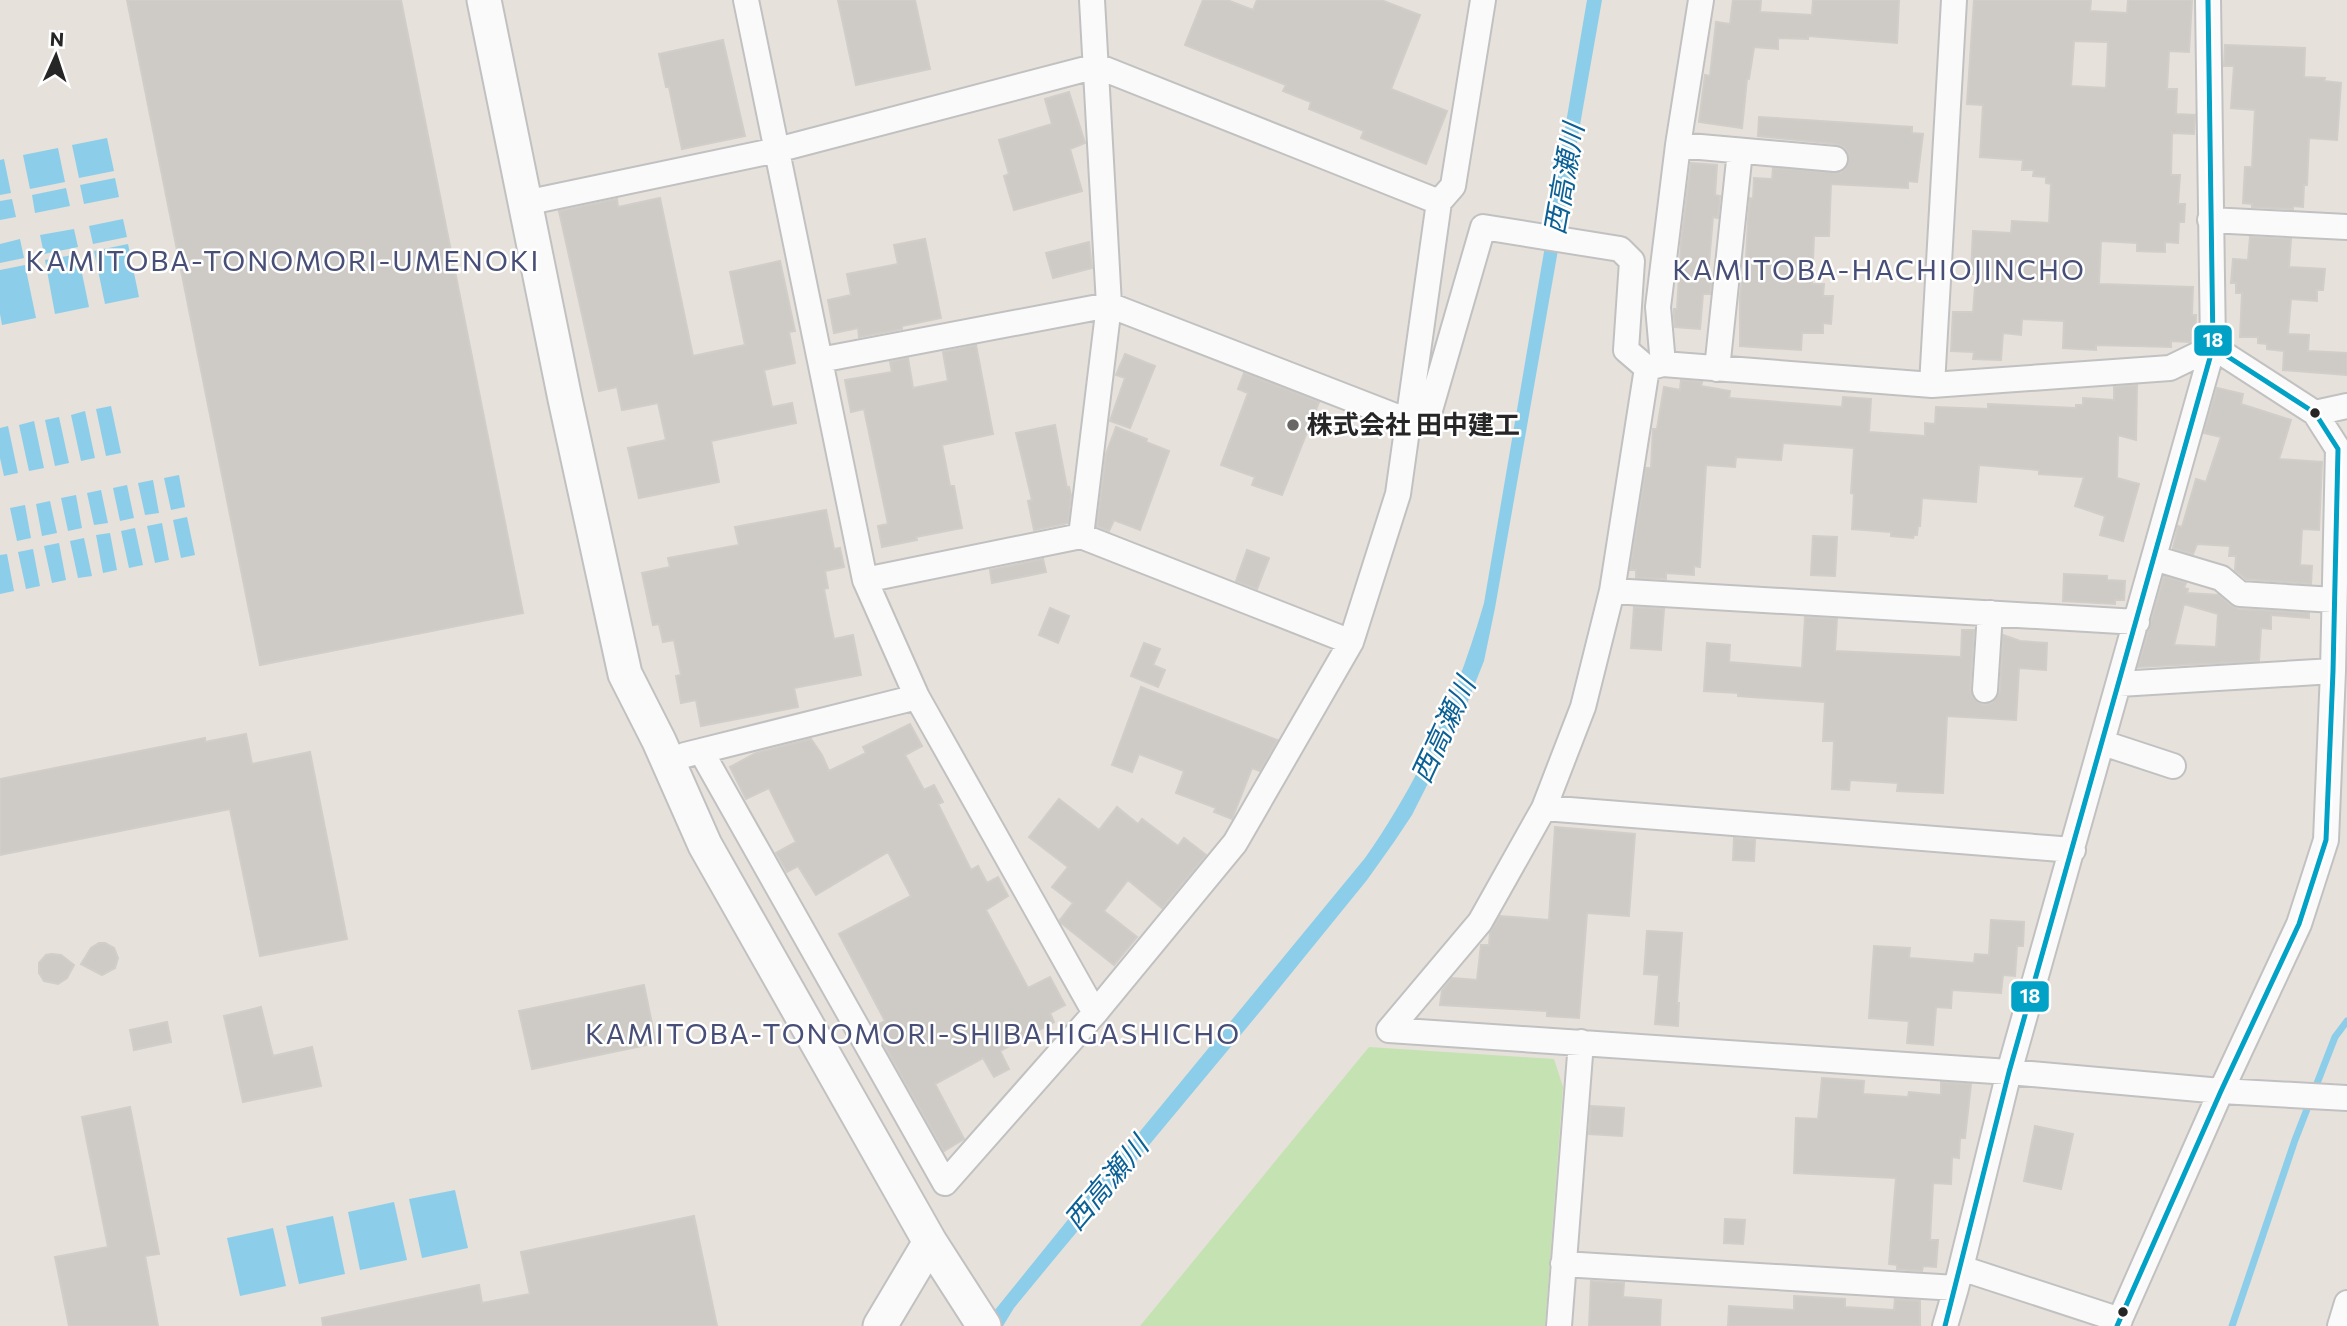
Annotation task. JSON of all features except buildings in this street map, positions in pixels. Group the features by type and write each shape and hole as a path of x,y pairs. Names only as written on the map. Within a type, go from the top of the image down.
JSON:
{"street":[{"path":"484,0 625,674 705,845 930,1242 984,1326"},
{"path":"746,0 865,580 916,697 1095,1013"},
{"path":"1081,536 1109,304 1093,0"},
{"path":"701,751 945,1183 1095,1013 1235,843 1351,642 1398,495 1439,202 1453,186 1483,0"},
{"path":"1701,0 1678,145 1658,307 1655,366 1612,591 1583,707 1544,808 1480,922 1389,1030 2347,1098"},
{"path":"1932,385 1954,0"},
{"path":"1945,1326 2009,1072 2213,347 2208,0"},
{"path":"526,203 777,150 1097,66 1439,202"},
{"path":"1678,145 1835,159"},
{"path":"1717,369 1740,151"},
{"path":"2210,220 2347,226"},
{"path":"820,360 1109,304 1408,421 1430,410 1483,228 1620,249 1632,261 1626,350 1655,366 1932,385 2170,368 2213,347"},
{"path":"1563,1264 1959,1278 2118,1323 2299,924 2326,840 2337,790 2333,671 2338,449 2315,413 2213,347"},
{"path":"2315,413 2347,406"},
{"path":"865,580 1081,536 1351,642"},
{"path":"2154,558 2221,578 2240,594 2334,600"},
{"path":"1612,591 2137,622"},
{"path":"1985,690 1990,613"},
{"path":"2119,684 2333,671"},
{"path":"667,760 916,697"},
{"path":"2103,743 2173,766"},
{"path":"1544,808 2073,850"},
{"path":"1559,1326 1581,1042"},
{"path":"880,1326 930,1242"},
{"path":"2340,1326 2347,1303"}],"green space":[{"path":"1369,1047 1554,1059 1563,1087 1545,1326 1140,1326"}],"water":[{"name":"西高瀬川","path":"1587,0 1602,0 1495,608 1484,661 1462,716 1412,815 1367,880 1014,1308 1003,1326 982,1326 1365,858 1403,798 1435,735 1462,670 1484,603"},
{"path":"107,138 114,171 79,178 72,145"},
{"path":"58,148 65,182 30,189 23,155"},
{"path":"4,159 11,193 0,195 0,160"},
{"path":"115,178 119,197 84,204 80,185"},
{"path":"66,188 70,206 35,213 32,195"},
{"path":"12,199 16,217 0,220 0,201"},
{"path":"123,219 127,237 93,244 89,226"},
{"path":"74,229 78,247 44,254 40,235"},
{"path":"20,239 24,258 0,263 0,244"},
{"path":"128,244 139,297 105,304 94,251"},
{"path":"78,254 89,307 55,314 45,260"},
{"path":"25,265 36,318 2,325 0,270"},
{"path":"111,406 121,453 106,456 96,409"},
{"path":"85,411 95,458 81,461 71,415"},
{"path":"59,417 69,463 55,466 45,420"},
{"path":"34,421 44,468 29,471 19,425"},
{"path":"8,426 18,473 4,476 0,458 0,428"},
{"path":"179,475 185,507 171,510 164,478"},
{"path":"153,480 159,513 145,515 138,483"},
{"path":"127,485 134,518 120,521 113,488"},
{"path":"101,490 108,523 94,525 87,493"},
{"path":"76,495 82,528 68,531 61,498"},
{"path":"50,501 57,533 42,536 36,504"},
{"path":"25,505 31,538 17,541 10,508"},
{"path":"187,517 195,555 181,558 173,520"},
{"path":"162,523 169,560 155,563 147,526"},
{"path":"135,528 143,565 129,568 121,531"},
{"path":"110,533 117,570 103,573 96,535"},
{"path":"84,538 92,576 78,578 70,541"},
{"path":"59,543 66,580 52,583 44,546"},
{"path":"33,549 40,586 26,589 18,552"},
{"path":"7,554 14,591 0,594 0,555"},
{"path":"455,1190 468,1248 422,1258 409,1199"},
{"path":"394,1202 407,1260 360,1270 348,1212"},
{"path":"333,1216 345,1274 299,1284 286,1226"},
{"path":"273,1228 286,1286 240,1296 227,1238"}],"waterway":[{"path":"2232,1326 2295,1140 2335,1037 2347,1021"}],"transit line":[{"name":"18","path":"1945,1326 2009,1072 2213,347 2208,0"},
{"name":"18","path":"2117,1326 2221,1091 2299,924 2326,840 2338,449 2315,413 2213,347"}],"place":[{"name":"株式会社 田中建工","path":"1293,425"}],"district":[{"name":"KAMITOBA-TONOMORI-UMENOKI","path":"283,261"},
{"name":"KAMITOBA-HACHIOJINCHO","path":"1879,270"},
{"name":"KAMITOBA-TONOMORI-SHIBAHIGASHICHO","path":"913,1034"}]}
